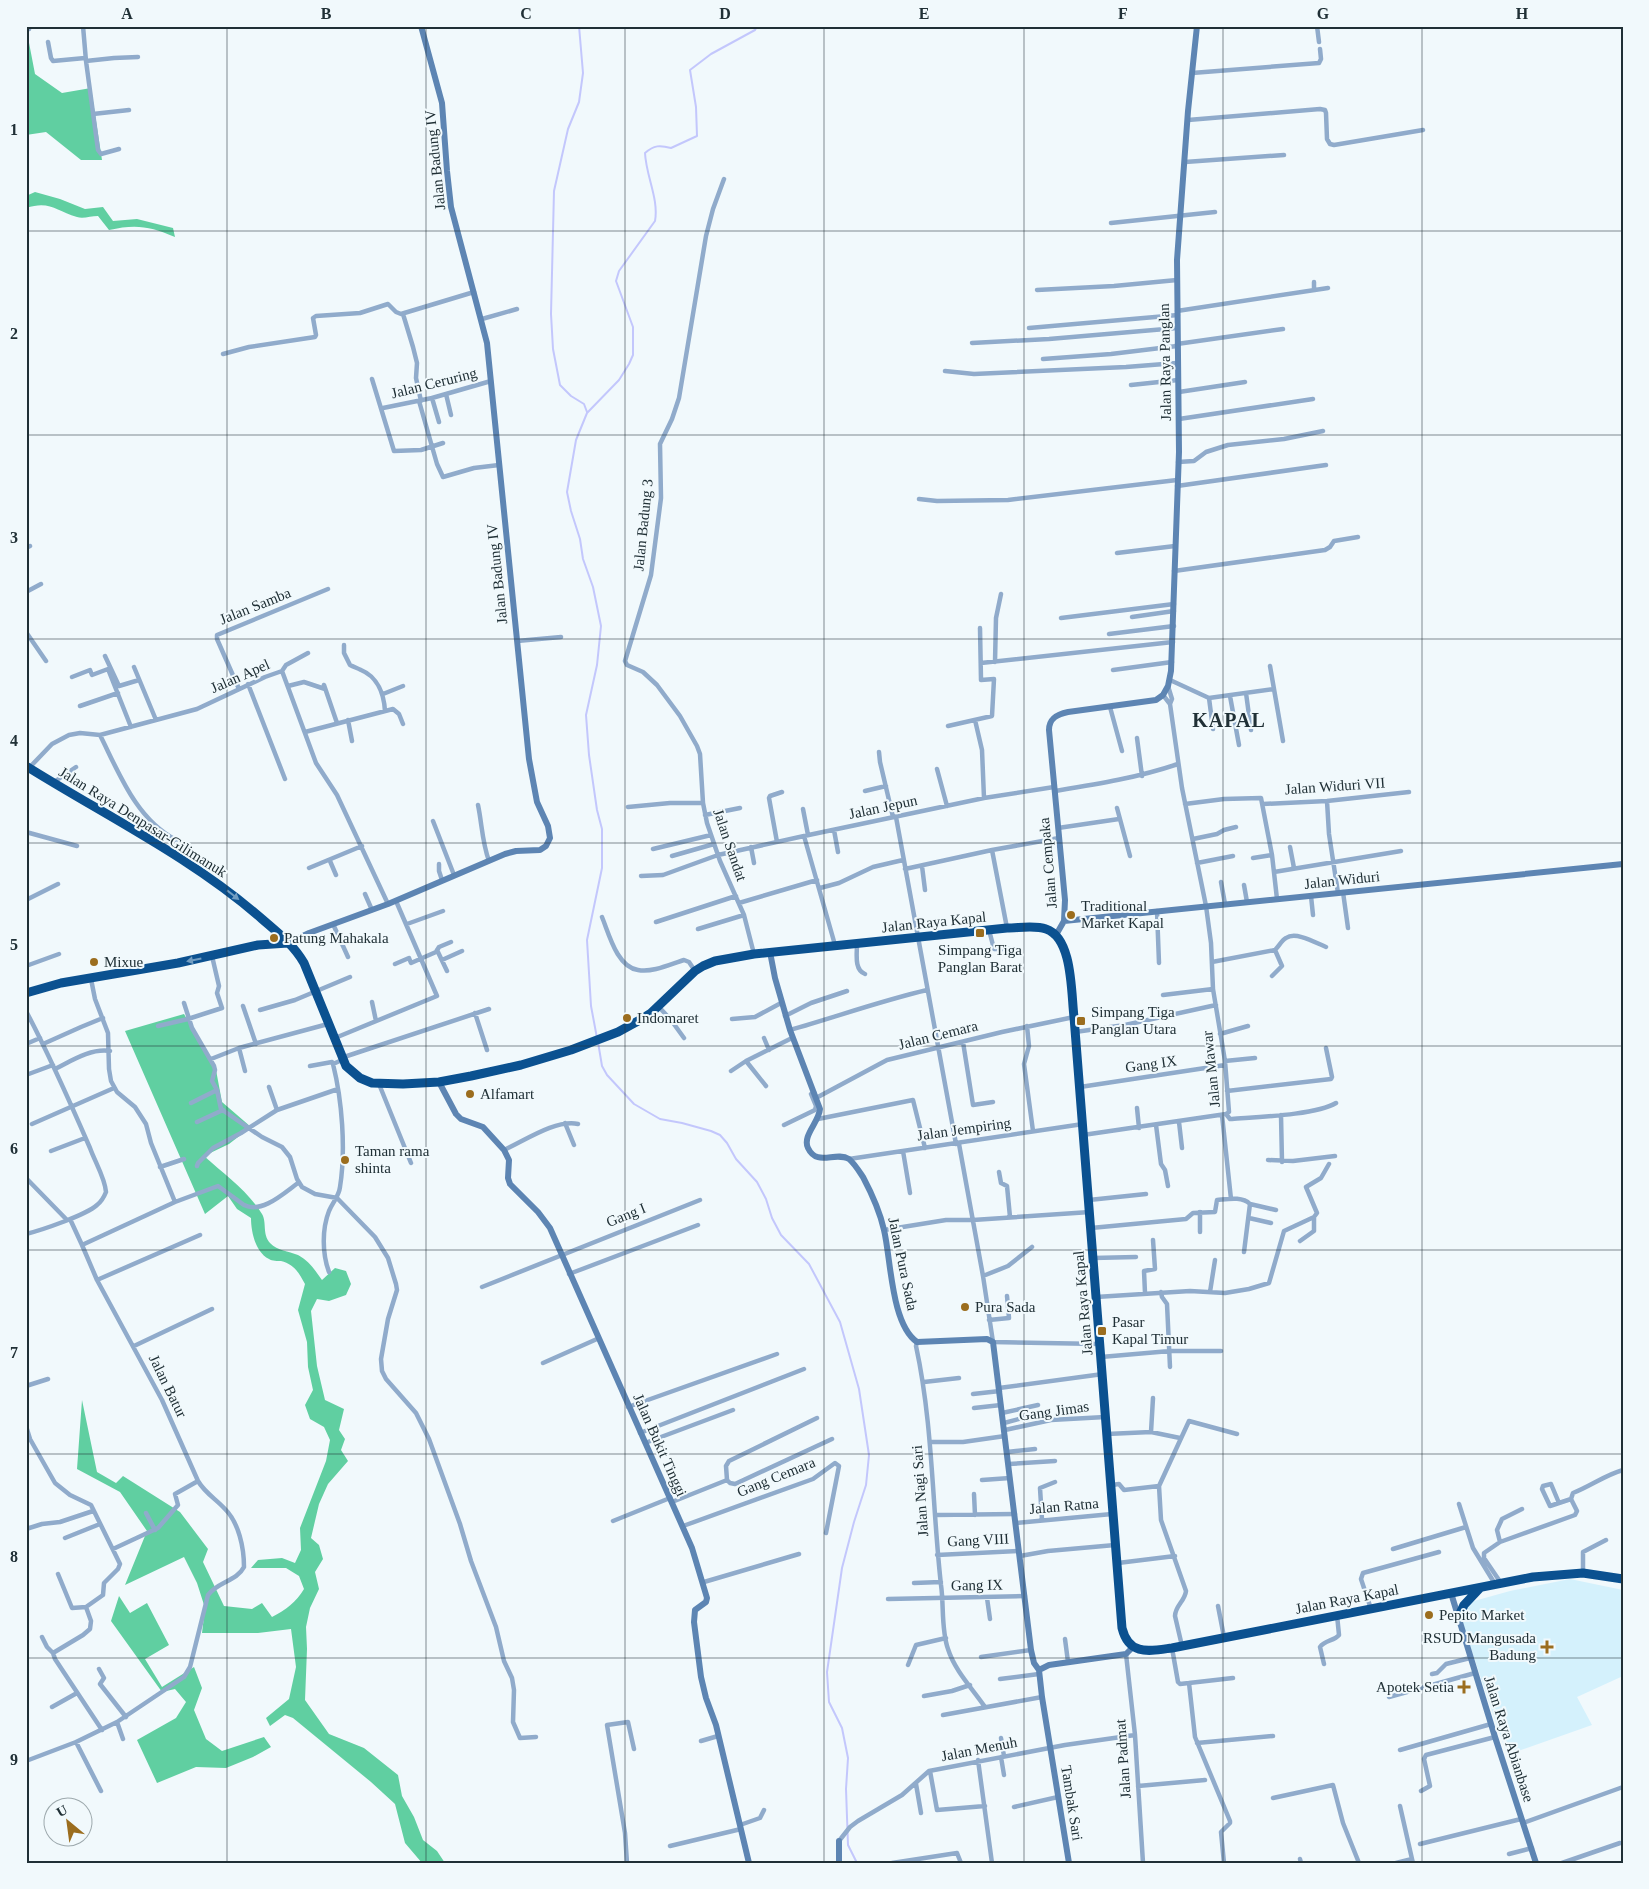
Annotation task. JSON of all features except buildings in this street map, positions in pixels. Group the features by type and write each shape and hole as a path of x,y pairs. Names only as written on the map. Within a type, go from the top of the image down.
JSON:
{"highway":[{"name":"Jalan Raya Denpasar-Gilimanuk","path":"27,767 209,877 270,926 302,958 342,1059 355,1075 365,1080 379,1084 439,1082 521,1065 571,1050 609,1035"},
{"path":"258,945 268,938 270,926"},
{"name":"Jalan Raya Kapal","path":"609,1035 638,1022 695,971 715,961 770,952 1007,928 1041,928 1050,931 1056,935 1064,946 1074,1017 1122,1628 1129,1650 1177,1647 1552,1574 1583,1573 1623,1579"},
{"path":"26,993 36,989 212,956 258,945 288,943"},
{"path":"26,986 36,989"},
{"path":"1458,1618 1464,1605 1480,1587"}],"street":[{"path":"83,26 99,152 101,154 120,149"},
{"name":"Jalan Badung IV","path":"288,943 309,932 396,901 489,860 516,852 536,851 546,846 550,838 538,802 529,759 487,343 451,207 442,103 421,26"},
{"name":"Jalan Raya Panglan","path":"1163,695 1169,683 1174,626 1179,419 1177,280 1180,216 1197,26"},
{"path":"1317,26 1319,42"},
{"path":"48,42 53,61 138,57"},
{"path":"1192,73 1319,63 1320,49"},
{"path":"1188,120 1320,109 1325,110 1326,113 1327,139 1330,144 1334,145 1423,130"},
{"path":"93,114 129,110"},
{"path":"1185,162 1284,155"},
{"name":"Jalan Badung 3","path":"673,706 648,676 627,665 625,661 651,575 661,498 660,444 672,420 679,398 706,236 724,179"},
{"path":"1111,223 1215,212"},
{"path":"1037,290 1177,280"},
{"path":"1314,282 1314,290"},
{"path":"1029,328 1177,313 1328,288"},
{"path":"223,354 249,347 315,337 313,318 316,316 360,313 388,304 396,312 403,314 474,292"},
{"path":"482,319 517,309"},
{"path":"403,314 413,347 420,401 432,447 443,476 474,468 500,465"},
{"path":"972,344 1177,328"},
{"path":"1043,359 1111,354 1283,329"},
{"path":"945,371 974,374 1177,363"},
{"path":"372,379 383,408 394,451 421,450 443,443"},
{"path":"1131,385 1178,380"},
{"name":"Jalan Ceruring","path":"383,408 420,401 491,381"},
{"path":"1179,392 1245,382"},
{"path":"446,394 451,415"},
{"path":"432,398 439,422"},
{"path":"1179,419 1313,399"},
{"path":"1178,462 1194,461 1206,452 1228,445 1284,439 1324,431"},
{"path":"919,499 938,502 1008,500 1177,483 1326,465"},
{"path":"1174,571 1325,550 1334,541 1358,537"},
{"path":"1117,553 1175,546"},
{"path":"26,592 41,584"},
{"name":"Jalan Samba","path":"239,689 217,639 217,635 328,590"},
{"path":"995,662 996,618 1001,594"},
{"path":"1132,617 1174,608"},
{"path":"1061,618 1174,608"},
{"path":"1109,634 1174,626"},
{"path":"948,726 992,716 994,679 981,680 980,628"},
{"path":"26,632 46,661"},
{"path":"517,641 561,637"},
{"path":"981,663 1173,642"},
{"path":"344,645 344,653 350,665 363,670 374,680 383,694 383,712"},
{"path":"282,671 286,665 308,653"},
{"path":"106,656 119,686 139,680"},
{"path":"1113,670 1172,662"},
{"path":"1270,666 1283,741"},
{"path":"134,667 156,720"},
{"path":"72,676 90,670 92,675 108,669 131,727"},
{"name":"Jalan Apel","path":"27,767 52,744 66,736 80,733 100,735 197,709 248,684 282,671 316,763 337,795 388,904"},
{"path":"288,686 304,682 325,687 337,723"},
{"path":"1169,683 1209,698 1274,689"},
{"name":"Jalan Mawar","path":"1084,1135 1156,1126 1224,1115 1229,1112 1206,906 1178,764 1169,683"},
{"path":"248,684 285,779"},
{"path":"383,694 403,686"},
{"path":"80,706 118,693"},
{"path":"1246,694 1251,730"},
{"path":"1122,751 1110,707 1151,701 1163,695 1170,704"},
{"path":"1230,696 1239,745"},
{"path":"1209,698 1213,729"},
{"name":"Jalan Sandat","path":"673,706 692,735 700,754 705,816 718,855 744,915 754,954"},
{"name":"Jalan Cempaka","path":"1056,935 1064,921 1065,900 1049,730 1051,722 1061,714 1110,707"},
{"path":"305,732 394,709 403,724"},
{"path":"348,720 352,741"},
{"path":"975,720 982,750 984,798"},
{"path":"100,735 133,799 161,832 176,840"},
{"path":"1137,738 1142,776"},
{"path":"880,752 879,758 905,869 938,1049 974,1220 1000,1390 1016,1523 1022,1553 1023,1597 1031,1650 1034,1663 1039,1672"},
{"name":"Jalan Jepun","path":"641,876 663,875 718,855 806,835 984,798 1142,776 1178,764"},
{"path":"52,782 76,767"},
{"path":"937,769 947,806"},
{"path":"865,791 886,786"},
{"path":"777,842 769,798 782,792"},
{"name":"Jalan Widuri VII","path":"1185,804 1224,799 1248,800 1260,798 1263,804 1327,801 1409,792"},
{"path":"1327,801 1329,834 1348,928"},
{"path":"628,807 670,803 703,803"},
{"path":"1263,804 1277,899"},
{"path":"478,805 483,827 483,841 489,860"},
{"path":"705,816 740,808"},
{"path":"1117,808 1130,856"},
{"path":"803,809 806,835 836,946"},
{"path":"1058,828 1119,819"},
{"path":"433,821 454,875"},
{"path":"1193,839 1217,834 1236,827"},
{"path":"834,830 838,852"},
{"path":"26,832 77,846"},
{"path":"653,849 711,836"},
{"path":"905,869 1059,838"},
{"path":"672,856 714,844"},
{"path":"309,868 330,861 362,846"},
{"path":"751,847 754,863"},
{"path":"1290,847 1294,868"},
{"path":"992,850 1007,928"},
{"path":"1274,872 1401,851"},
{"path":"1253,858 1272,855"},
{"path":"1197,863 1233,856"},
{"path":"820,888 839,883 862,871 903,860"},
{"path":"330,861 336,875"},
{"path":"439,864 442,880"},
{"name":"Jalan Widuri","path":"1064,921 1623,864"},
{"path":"922,866 925,890"},
{"path":"739,903 817,880"},
{"path":"1220,882 1225,904"},
{"path":"26,900 58,884"},
{"path":"1244,885 1246,902"},
{"path":"365,894 372,910"},
{"path":"656,922 736,896"},
{"path":"1310,896 1313,915"},
{"path":"334,1038 437,996 396,901"},
{"path":"406,924 443,910"},
{"path":"1157,912 1159,963"},
{"path":"698,929 744,915"},
{"path":"602,917 619,956 633,969 639,971 648,970 684,960 689,962 695,971"},
{"path":"333,924 348,957"},
{"path":"989,930 994,949 1012,949"},
{"path":"1212,962 1276,950 1290,936 1302,937 1326,946"},
{"path":"395,964 409,958 411,962 451,942"},
{"path":"857,944 857,966 865,974"},
{"path":"437,950 447,971"},
{"path":"1272,976 1282,966 1276,950"},
{"path":"442,960 462,951"},
{"path":"770,952 781,1003 792,1038 820,1109 818,1119 807,1140 808,1149 820,1158 843,1157 849,1159"},
{"path":"26,966 59,954"},
{"path":"158,1026 222,1008 217,993 219,987 212,956"},
{"path":"260,1010 295,1000 350,977"},
{"path":"92,978 95,999 108,1033 110,1051 109,1074 114,1088 131,1103 143,1118 160,1167 175,1202"},
{"path":"790,1030 860,1010 879,1002 927,990"},
{"path":"1163,995 1214,990"},
{"path":"785,1016 811,1003 847,991"},
{"path":"372,1002 376,1021"},
{"path":"184,1003 188,1019 204,1051 211,1059 215,1070 212,1081 217,1090 218,1103 223,1110 268,1141 282,1147 293,1163 298,1183 309,1191 337,1198 375,1237 382,1247 393,1272 397,1290 388,1319 383,1346 382,1370 386,1379 416,1412 429,1439 496,1627 504,1661 512,1678 514,1690 513,1722 520,1738 536,1737"},
{"path":"732,1019 755,1017 781,1003"},
{"path":"1075,1032 1125,1025 1216,1005"},
{"path":"243,1006 256,1044"},
{"path":"658,1006 684,1038"},
{"path":"333,1064 342,1059 489,1008"},
{"path":"26,1011 72,1107 104,1182 106,1192 98,1205 68,1219 26,1234"},
{"path":"475,1013 487,1050"},
{"name":"Jalan Cemara","path":"815,1095 882,1062 1027,1026 1074,1017"},
{"path":"43,1044 103,1018"},
{"path":"211,1059 239,1048 328,1024"},
{"path":"1027,1026 1029,1048 1024,1064 1034,1131"},
{"path":"1220,1034 1248,1026"},
{"path":"26,1044 40,1038"},
{"path":"764,1038 769,1050"},
{"path":"731,1071 746,1061 792,1038"},
{"path":"962,1042 973,1105 992,1102"},
{"path":"239,1048 245,1071"},
{"path":"1227,1091 1331,1079 1326,1048"},
{"path":"26,1075 94,1052 110,1051"},
{"name":"Gang IX","path":"1080,1088 1255,1058"},
{"path":"746,1061 766,1086"},
{"path":"310,1066 328,1062 333,1064"},
{"path":"329,1272 323,1248 328,1213 337,1198 341,1175 342,1121 333,1064"},
{"path":"439,1082 458,1117 483,1127 504,1150 565,1123 578,1124"},
{"path":"379,1084 411,1163"},
{"path":"269,1087 277,1110"},
{"path":"32,1124 114,1088"},
{"path":"197,1166 213,1148 277,1110 338,1089"},
{"path":"191,1104 217,1090"},
{"path":"784,1125 815,1110 816,1106 810,1094 815,1095"},
{"path":"818,1119 913,1100 925,1148"},
{"path":"1224,1115 1232,1120 1281,1115 1327,1108 1336,1103"},
{"path":"1137,1108 1139,1128"},
{"path":"197,1122 223,1110"},
{"path":"1224,1115 1231,1199"},
{"path":"1281,1115 1282,1162"},
{"path":"1179,1122 1182,1148"},
{"path":"565,1123 574,1146"},
{"name":"Jalan Jempiring","path":"849,1159 1083,1124"},
{"path":"1156,1126 1161,1164 1165,1170 1168,1186"},
{"path":"51,1151 85,1138"},
{"name":"Jalan Bukit Tinggi","path":"504,1150 509,1160 508,1178 510,1184 544,1220 561,1254 671,1500 704,1582 706,1602 695,1610 695,1628 701,1677 718,1736 749,1863"},
{"path":"903,1150 910,1193"},
{"path":"1268,1160 1282,1162 1335,1156"},
{"path":"160,1167 184,1159"},
{"name":"Jalan Pura Sada","path":"849,1159 862,1176 879,1210 897,1307 909,1334 917,1342"},
{"path":"1300,1241 1314,1231 1314,1217 1317,1211 1306,1187 1321,1178 1329,1164"},
{"path":"999,1172 1001,1183 1006,1185 1008,1189 1010,1217"},
{"name":"Jalan Batur","path":"26,1178 68,1219 97,1280 162,1400 198,1481 202,1488 227,1510 235,1522 240,1538 244,1568 239,1574 213,1589 208,1595 190,1667 186,1675 117,1722 76,1742 26,1761"},
{"path":"82,1245 175,1202 218,1186 248,1207 259,1207 298,1183"},
{"path":"1089,1200 1146,1194"},
{"path":"1091,1228 1186,1219 1193,1213 1215,1212 1216,1201 1231,1199 1242,1200 1276,1210"},
{"name":"Gang I","path":"482,1286 700,1200"},
{"path":"1244,1252 1249,1218 1249,1202"},
{"path":"884,1230 946,1220 974,1220 1090,1212"},
{"path":"1200,1212 1200,1232"},
{"path":"1096,1297 1161,1292 1215,1292 1248,1289 1268,1283 1284,1230 1314,1217"},
{"path":"1249,1218 1271,1223"},
{"path":"569,1274 698,1225"},
{"path":"97,1280 200,1235"},
{"path":"1145,1293 1144,1271 1155,1269 1154,1240"},
{"path":"983,1276 1008,1266 1032,1247"},
{"path":"1093,1258 1136,1257"},
{"path":"1215,1260 1215,1292"},
{"path":"1161,1292 1166,1302 1170,1367"},
{"path":"989,1320 1009,1318 1007,1296"},
{"path":"134,1346 212,1309"},
{"path":"543,1363 598,1339"},
{"path":"917,1342 987,1340 993,1342 1100,1344"},
{"name":"Jalan Nagi Sari","path":"917,1342 916,1346 924,1382 924,1403 930,1442 937,1555 947,1647 955,1666 985,1707"},
{"path":"1101,1357 1170,1351 1221,1351"},
{"path":"628,1407 777,1354"},
{"path":"640,1433 804,1369"},
{"path":"973,1394 1103,1374"},
{"path":"924,1382 959,1378"},
{"path":"26,1386 48,1379"},
{"path":"1150,1432 1153,1398"},
{"path":"974,1408 1002,1405"},
{"path":"1002,1413 1038,1405"},
{"path":"645,1443 733,1410"},
{"path":"1004,1423 1030,1416"},
{"name":"Gang Jimas","path":"930,1442 963,1442 1051,1420 1106,1417"},
{"path":"727,1480 726,1466 729,1461 818,1418"},
{"path":"1233,1678 1180,1684 1174,1616 1175,1611 1185,1598 1186,1591 1161,1520 1158,1486 1178,1438 1188,1422 1191,1421 1237,1434"},
{"path":"26,1426 28,1440 55,1483 70,1495 88,1503 113,1549 120,1567 104,1583 103,1595 86,1607 72,1608 58,1574"},
{"path":"1107,1434 1150,1432 1178,1438"},
{"path":"727,1480 735,1484 832,1439"},
{"path":"1007,1452 1035,1448"},
{"path":"1009,1464 1055,1461"},
{"name":"Gang Cemara","path":"682,1526 813,1479 835,1463 839,1466 826,1533"},
{"path":"1498,1584 1483,1555 1484,1552 1500,1542 1575,1515 1577,1511 1571,1499 1573,1493 1588,1487 1605,1476 1623,1470"},
{"path":"982,1480 1010,1478"},
{"path":"613,1521 727,1480"},
{"path":"113,1549 155,1530 178,1505 175,1494 198,1481"},
{"path":"1042,1520 1040,1488 1055,1482"},
{"path":"1112,1485 1119,1484 1124,1490 1158,1486"},
{"path":"1559,1503 1551,1484 1543,1486 1542,1489 1548,1506 1559,1503 1571,1499"},
{"path":"974,1494 975,1515"},
{"path":"1459,1504 1473,1548 1498,1584"},
{"path":"1500,1542 1497,1530 1502,1519 1522,1509"},
{"path":"26,1529 42,1524 60,1522 93,1511"},
{"path":"146,1514 155,1530"},
{"path":"935,1515 1015,1514"},
{"name":"Jalan Ratna","path":"1016,1523 1114,1514"},
{"path":"65,1538 100,1524"},
{"path":"1393,1549 1466,1527"},
{"path":"1583,1573 1583,1552 1606,1540"},
{"path":"1022,1553 1116,1545"},
{"path":"1022,1553 1042,1550"},
{"path":"1370,1609 1361,1579 1363,1574 1439,1552"},
{"name":"Gang VIII","path":"937,1555 1022,1553"},
{"path":"704,1582 799,1554"},
{"path":"1118,1563 1173,1557"},
{"path":"914,1583 941,1582"},
{"name":"Jalan Raya Abianbase","path":"1451,1593 1536,1863"},
{"name":"Gang IX","path":"997,1596 1023,1597"},
{"name":"Gang IX","path":"888,1599 1023,1597"},
{"path":"988,1598 990,1619"},
{"path":"1218,1606 1224,1637"},
{"path":"51,1651 84,1635 90,1629 91,1622 86,1607"},
{"path":"1324,1664 1320,1647 1326,1641 1339,1635 1337,1615"},
{"path":"42,1637 76,1693 102,1730"},
{"path":"908,1665 916,1645 946,1638"},
{"path":"1064,1639 1068,1662"},
{"path":"981,1657 1031,1650"},
{"path":"1000,1679 1039,1672 1049,1665 1129,1650"},
{"name":"Jalan Padmat","path":"1129,1650 1143,1863"},
{"path":"1432,1674 1437,1673 1446,1664 1470,1658"},
{"path":"99,1669 104,1678 100,1684 126,1716"},
{"name":"Tambak Sari","path":"1039,1672 1069,1863"},
{"path":"1389,1697 1475,1673"},
{"path":"1188,1683 1195,1738 1230,1823 1222,1830 1224,1863"},
{"path":"924,1696 952,1691 970,1685"},
{"path":"52,1707 76,1693"},
{"path":"943,1715 1042,1697"},
{"path":"117,1722 123,1739"},
{"path":"627,1863 625,1833 608,1724 628,1722 634,1749"},
{"path":"1400,1750 1491,1724"},
{"name":"Jalan Menuh","path":"839,1863 839,1841 850,1826 902,1795 930,1771 978,1760 1090,1740 1135,1735"},
{"path":"701,1741 718,1736"},
{"path":"1197,1743 1273,1736"},
{"path":"1421,1791 1430,1786 1424,1759 1426,1755 1495,1737"},
{"path":"1000,1738 1004,1776"},
{"path":"76,1742 101,1791"},
{"path":"978,1760 992,1863"},
{"path":"930,1771 936,1810 985,1806"},
{"path":"1138,1786 1205,1780"},
{"path":"916,1784 922,1813"},
{"path":"1274,1798 1333,1785 1344,1823 1359,1863"},
{"path":"1420,1844 1522,1821 1623,1788"},
{"path":"1014,1807 1058,1797"},
{"path":"1396,1863 1412,1861 1400,1806"},
{"path":"670,1846 740,1827 760,1818 764,1810"},
{"path":"1562,1863 1620,1843"},
{"path":"1509,1854 1532,1848"},
{"path":"892,1863 957,1853 961,1863"}],"shaded area":[{"name":"RSUD Mangusada Badung","path":"1570,1579 1623,1590 1623,1676 1577,1697 1592,1725 1507,1755 1461,1619 1468,1606 1474,1601 1510,1591"}],"green space":[{"path":"26,27 35,74 62,93 91,88 102,160 81,160 46,132 26,135"},
{"path":"35,192 85,209 103,207 113,221 137,219 173,228 175,237 158,230 142,227 109,230 98,216 79,218 53,207 41,205 26,208 26,196"},
{"path":"184,1014 216,1070 222,1102 251,1127 229,1144 204,1156 250,1198 262,1214 266,1236 273,1246 302,1257 312,1266 322,1280 335,1268 346,1271 351,1284 346,1295 329,1301 317,1299 311,1311 317,1366 325,1400 344,1409 339,1430 345,1439 341,1450 348,1461 328,1484 319,1504 311,1538 319,1545 323,1559 315,1572 319,1589 310,1608 306,1627 305,1700 329,1734 364,1748 398,1775 402,1796 414,1817 423,1840 437,1851 445,1863 422,1863 405,1843 395,1804 293,1718 285,1715 270,1726 266,1718 289,1699 296,1667 291,1629 258,1633 202,1633 205,1608 197,1583 184,1557 125,1585 147,1531 120,1492 77,1469 82,1400 97,1472 116,1483 123,1476 180,1512 208,1549 203,1562 224,1606 252,1609 262,1603 272,1617 298,1598 304,1589 299,1576 286,1568 251,1568 258,1560 282,1558 295,1563 301,1550 300,1528 326,1461 330,1440 324,1427 310,1419 305,1405 313,1390 308,1367 307,1342 298,1310 305,1284 293,1267 286,1262 270,1260 264,1256 257,1246 253,1235 251,1218 237,1209 228,1196 205,1214 125,1031"},
{"path":"119,1596 130,1613 147,1603 169,1645 145,1659 162,1687 194,1667 202,1688 194,1710 206,1739 222,1751 264,1737 271,1747 226,1768 196,1767 157,1783 137,1740 176,1718 186,1702 175,1689 162,1692 111,1621"}],"waterway":[{"path":"579,26 583,73 579,102 568,129 554,191 551,314 553,349 560,385 571,396 584,404 587,412"},
{"path":"597,1038 591,1006 587,940 602,868 602,829 597,810 589,755 586,715 597,665 601,626 593,587 583,559 580,539 567,492 576,440 587,413 619,380 633,355 633,327 616,281 619,271 655,221 654,196 645,153 657,146 671,148 697,136 696,107 690,70 711,54 755,30 757,26"},
{"path":"598,1042 602,1066 607,1075 634,1104 660,1119 711,1131 720,1135 727,1143 736,1159 757,1182 781,1235 809,1264 840,1322 859,1389 869,1455 866,1485 842,1568 827,1672 829,1702 842,1728 848,1758 846,1789 848,1845 857,1863"}],"place":[{"name":"Traditional Market Kapal","path":"1071,915"},
{"name":"Simpang Tiga Panglan Barat","path":"980,933"},
{"name":"Patung Mahakala","path":"274,938"},
{"name":"Mixue","path":"94,962"},
{"name":"Indomaret","path":"627,1018"},
{"name":"Simpang Tiga Panglan Utara","path":"1081,1021"},
{"name":"Alfamart","path":"470,1094"},
{"name":"Taman rama shinta","path":"345,1160"},
{"name":"Pura Sada","path":"965,1307"},
{"name":"Pasar Kapal Timur","path":"1102,1331"},
{"name":"Pepito Market","path":"1429,1615"},
{"name":"RSUD Mangusada Badung","path":"1547,1647"},
{"name":"Apotek Setia","path":"1464,1687"}],"district":[{"name":"KAPAL","path":"1229,720"}]}
